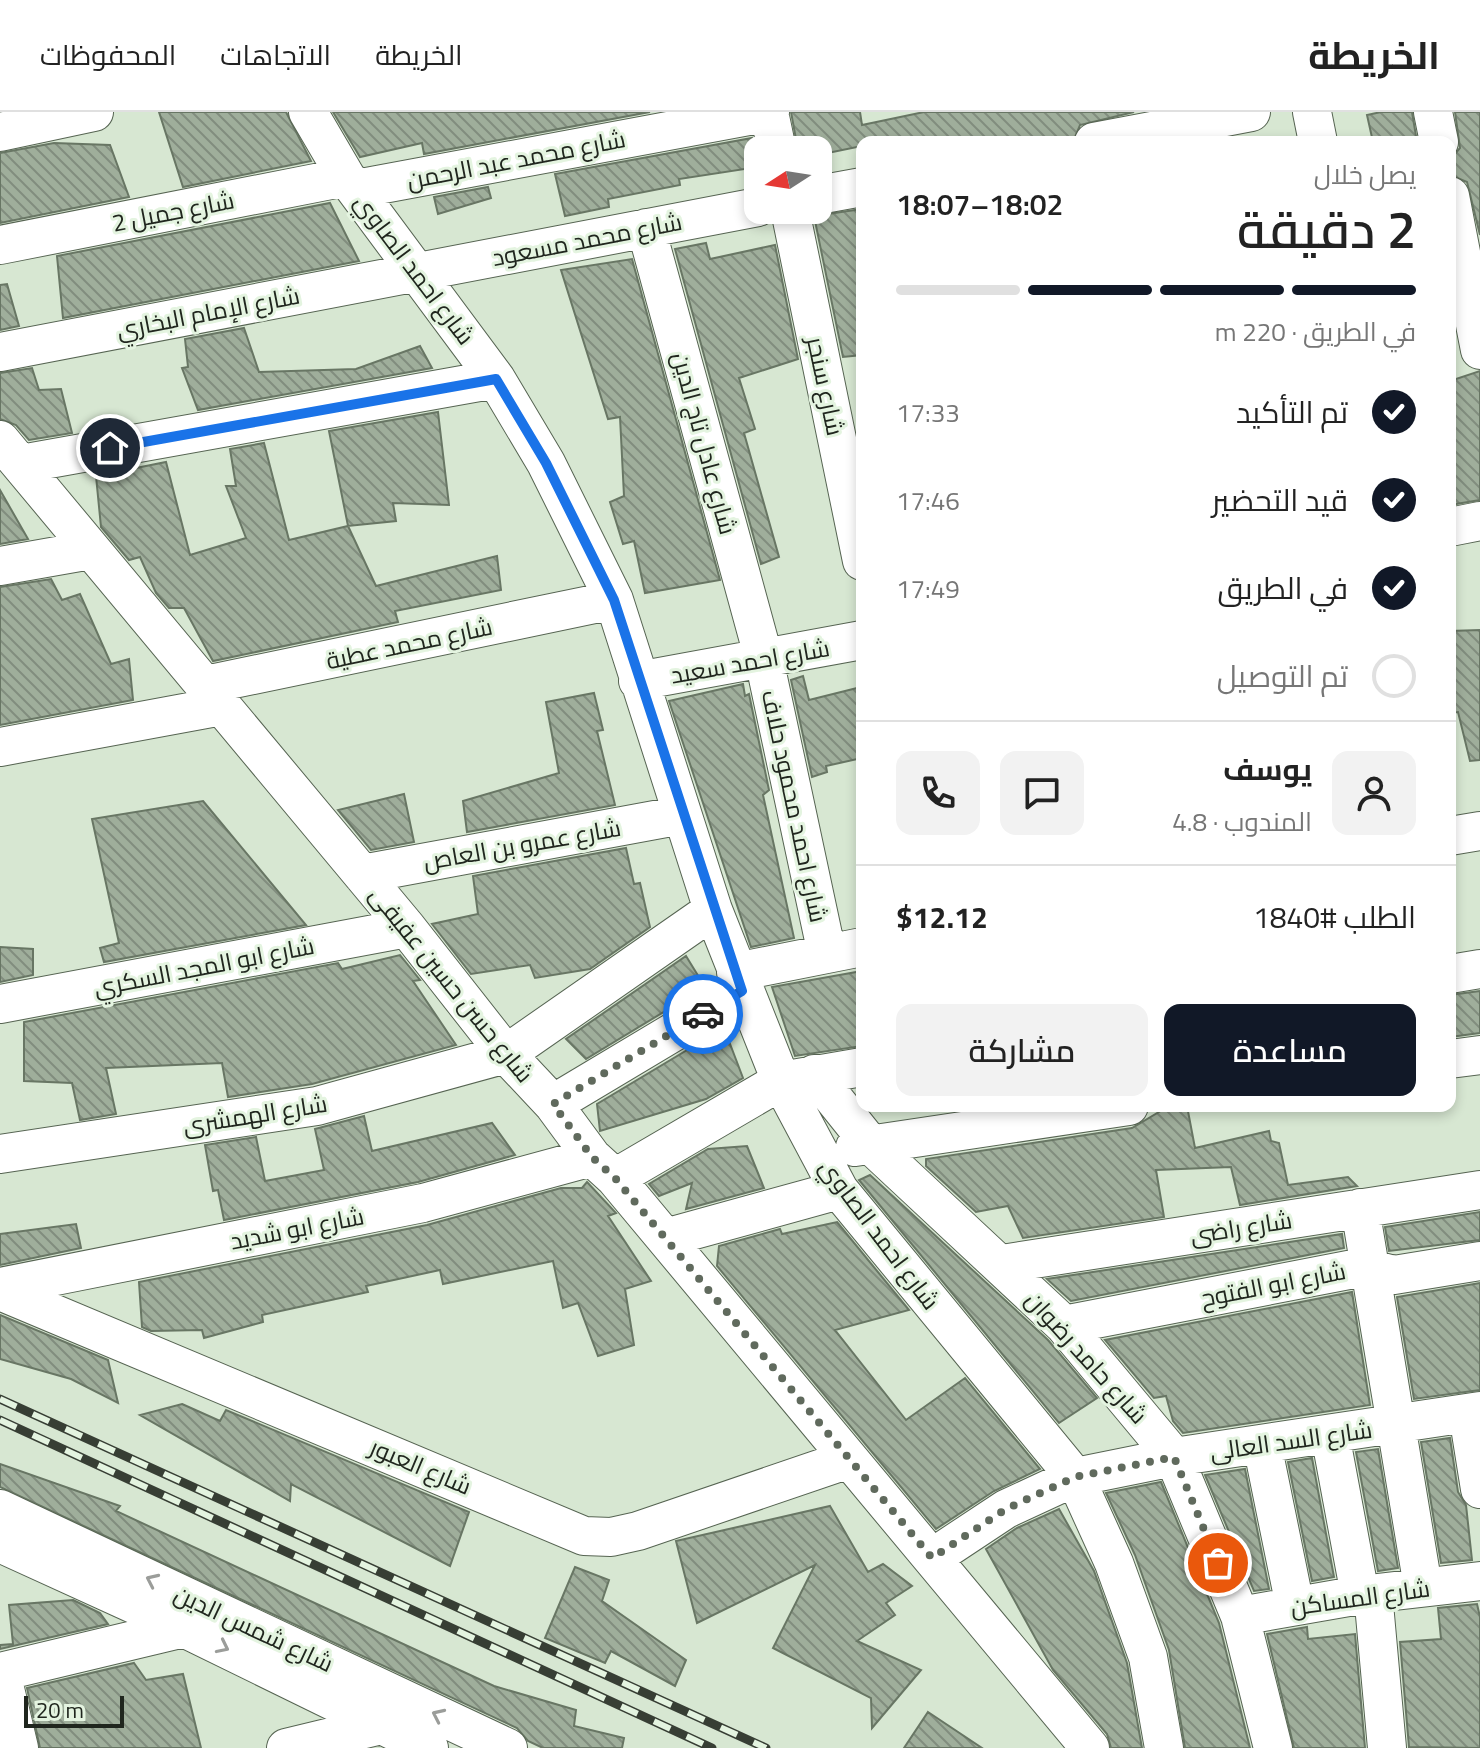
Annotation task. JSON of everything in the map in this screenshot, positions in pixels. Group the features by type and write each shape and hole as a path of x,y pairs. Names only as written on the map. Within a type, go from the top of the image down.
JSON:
{"street":[{"path":"0,132 94,112"},
{"name":"شارع احمد الصاوي","path":"308,112 351,183 496,379 546,463 614,600 739,982 798,1078 820,1156 839,1190 1075,1477 1114,1563 1148,1657 1164,1748"},
{"path":"769,112 774,136"},
{"name":"شارع محمد عبد الرحمن","path":"351,183 769,112"},
{"path":"1127,136 1251,112"},
{"path":"1312,112 1317,136"},
{"path":"1433,112 1438,136"},
{"name":"شارع جميل 2","path":"0,245 351,183"},
{"path":"832,192 856,188"},
{"name":"شارع محمد مسعود","path":"416,272 744,210"},
{"name":"شارع سنجر","path":"793,224 856,532"},
{"path":"1456,227 1480,350"},
{"name":"شارع عادل تاج الدين","path":"646,228 764,659"},
{"name":"شارع الإمام البخاري","path":"0,352 416,272"},
{"path":"7,451 496,379"},
{"name":"شارع حسن حسين عفيفى","path":"7,451 407,928 506,1054 553,1104 1090,1748"},
{"path":"1456,526 1480,521"},
{"path":"0,566 91,550"},
{"name":"شارع محمد عطية","path":"0,747 614,600"},
{"name":"شارع احمد سعيد","path":"638,681 856,641"},
{"name":"شارع احمد محمود حلاف","path":"764,659 844,951"},
{"name":"شارع عمرو بن العاص","path":"362,874 682,815"},
{"path":"1456,835 1480,831"},
{"name":"شارع الهمشرى","path":"0,1154 317,1106 506,1054 713,910"},
{"name":"شارع ابو المجد السكري","path":"0,1004 407,928"},
{"path":"553,1104 739,982 844,951"},
{"path":"1456,973 1480,969"},
{"path":"1456,1058 1480,1055"},
{"path":"798,1078 856,1068"},
{"name":"شارع حامد رضوان","path":"798,1078 1002,1264 1064,1325 1174,1457 1240,1616 1273,1748"},
{"name":"شارع ابو شديد","path":"0,1289 604,1167 798,1078"},
{"path":"820,1156 870,1144 1088,1112"},
{"path":"665,1238 839,1190"},
{"name":"شارع راضى","path":"1002,1264 1480,1190"},
{"path":"1360,1208 1423,1587"},
{"name":"شارع ابو الفتوح","path":"1064,1325 1370,1267 1383,1275 1394,1275 1480,1261"},
{"name":"شارع العبور","path":"0,1289 584,1536 611,1537 638,1531 849,1459"},
{"path":"1474,1413 1480,1489"},
{"name":"شارع السد العالى","path":"932,1558 1006,1509 1075,1477 1174,1457 1474,1413"},
{"path":"1330,1434 1367,1594 1387,1748"},
{"path":"1262,1444 1295,1606"},
{"name":"شارع شمس الدين","path":"0,1509 508,1748"},
{"name":"شارع شمس الدين","path":"0,1543 184,1628 429,1748"},
{"name":"شارع المساكن","path":"1240,1616 1367,1594 1480,1581"},
{"path":"19,1748 0,1672 184,1628"},
{"path":"286,1748 381,1725"}],"building":[{"path":"159,112 286,112 311,161 183,187"},
{"path":"333,112 650,112 424,154 422,143 360,157"},
{"path":"791,112 860,112 862,125 924,112 1134,112 1080,125 1075,136 856,136 856,147 832,152 832,136 795,136"},
{"path":"1412,112 1416,136 1372,136 1367,115"},
{"path":"1455,112 1480,112 1480,235 1467,182 1456,177 1456,153 1460,148"},
{"path":"744,139 744,169 679,179 680,185 608,199 609,207 565,216 555,174"},
{"path":"54,143 110,145 129,197 0,223 0,153"},
{"path":"488,187 491,198 438,214 434,197"},
{"path":"330,203 359,261 63,318 57,256"},
{"path":"856,210 856,356 843,357 816,224 832,224 832,213"},
{"path":"706,243 710,259 775,245 798,359 739,378 755,429 744,433 779,557 761,564 675,249"},
{"path":"632,259 720,580 645,593 634,541 623,544 610,502 624,496 620,417 608,419 561,270"},
{"path":"7,284 19,326 0,330 0,285"},
{"path":"244,328 259,372 356,369 420,346 432,368 198,410 182,368 188,367 185,339"},
{"path":"32,368 39,390 61,389 72,433 29,440 16,425 0,419 0,373"},
{"path":"1480,371 1480,500 1456,504 1456,379"},
{"path":"438,412 449,505 393,503 396,521 348,526 329,431"},
{"path":"264,443 289,540 348,526 376,586 497,556 501,590 395,611 398,622 213,661 184,608 169,608 156,593 140,557 129,560 101,527 96,476 166,462 190,555 246,538 226,486 236,486 230,449"},
{"path":"0,490 28,539 0,544"},
{"path":"51,579 62,600 80,594 111,664 129,659 133,700 0,725 0,587"},
{"path":"1480,630 1480,760 1470,761 1456,712 1456,631"},
{"path":"803,676 809,700 856,688 856,759 826,766 827,772 812,777 791,680"},
{"path":"743,684 745,696 749,694 769,790 763,795 794,938 751,947 669,701"},
{"path":"594,693 603,730 597,731 615,805 467,832 463,801 559,773 546,702"},
{"path":"404,794 414,842 371,850 338,810"},
{"path":"203,801 306,925 104,962 100,948 119,943 92,819"},
{"path":"626,848 634,884 640,883 650,927 590,969 535,978 530,965 471,974 432,924 478,914 473,876"},
{"path":"0,947 33,949 33,975 0,982"},
{"path":"400,955 420,980 413,981 456,1045 312,1084 228,1097 222,1063 106,1068 116,1114 80,1120 72,1083 24,1081 24,1022 338,963 342,969"},
{"path":"686,956 705,987 586,1059 566,1039"},
{"path":"856,972 856,1047 795,1056 772,987"},
{"path":"1480,991 1480,1033 1456,1036 1456,994"},
{"path":"724,1028 743,1078 706,1099 600,1131 597,1104"},
{"path":"1159,1112 1188,1112 1195,1148 1269,1131 1271,1141 1279,1143 1288,1185 1348,1177 1357,1186 1240,1205 1231,1167 1156,1170 1164,1217 1023,1238 1008,1206 976,1212 926,1166 926,1159 1132,1128"},
{"path":"364,1116 372,1151 492,1123 515,1155 418,1182 224,1220 218,1190 213,1191 205,1145 256,1137 265,1181 324,1170 315,1129"},
{"path":"747,1146 764,1188 686,1209 692,1183 659,1196 649,1184 708,1149"},
{"path":"870,1175 1048,1340 1097,1398 1059,1423 859,1180"},
{"path":"587,1182 616,1213 608,1216 651,1281 625,1289 634,1345 598,1356 578,1303 563,1308 553,1261 443,1284 440,1270 366,1286 368,1292 262,1315 263,1322 204,1338 202,1330 151,1331 142,1327 139,1282 427,1225 561,1188 582,1188"},
{"path":"1480,1212 1480,1240 1389,1251 1385,1227"},
{"path":"837,1222 909,1310 835,1330 906,1420 965,1378 1040,1469 994,1491 936,1529 717,1266 719,1246 780,1229 782,1234"},
{"path":"76,1224 81,1248 0,1265 0,1234"},
{"path":"1342,1234 1344,1248 1071,1301 1047,1279"},
{"path":"1480,1283 1480,1390 1414,1399 1397,1297"},
{"path":"1352,1292 1370,1405 1183,1433 1173,1421 1166,1396 1154,1398 1105,1340"},
{"path":"0,1315 108,1360 118,1403 71,1379 0,1359"},
{"path":"182,1404 220,1421 226,1410 469,1512 450,1566 291,1484 290,1501 140,1415"},
{"path":"1450,1438 1458,1492 1466,1505 1472,1560 1441,1563 1421,1442"},
{"path":"1378,1449 1398,1568 1378,1571 1356,1452"},
{"path":"1312,1458 1334,1577 1312,1581 1288,1462"},
{"path":"0,1464 120,1506 116,1511 494,1686 576,1710 574,1726 624,1738 622,1748 543,1748 528,1741 517,1728 0,1487"},
{"path":"1245,1469 1269,1589 1254,1591 1205,1475"},
{"path":"1161,1482 1219,1623 1250,1748 1185,1748 1169,1650 1135,1555 1106,1493"},
{"path":"830,1506 868,1572 883,1564 912,1586 886,1603 895,1615 857,1641 921,1670 872,1728 871,1698 773,1648 815,1565 697,1623 676,1541"},
{"path":"1059,1509 1094,1571 1127,1663 1142,1748 1111,1748 1107,1734 1053,1670 986,1549 1017,1528"},
{"path":"575,1567 609,1580 602,1601 686,1660 675,1686 611,1651 605,1663 545,1638"},
{"path":"73,1600 100,1613 108,1624 0,1649 0,1645 13,1644 9,1605"},
{"path":"1477,1604 1480,1617 1480,1748 1409,1747 1400,1642 1441,1639 1438,1608"},
{"path":"1307,1627 1308,1639 1355,1634 1365,1748 1294,1748 1267,1634"},
{"path":"134,1663 146,1680 183,1674 201,1748 40,1748 27,1688"},
{"path":"928,1712 982,1748 904,1748"}],"railway":[{"path":"0,1399 766,1748"},
{"path":"0,1420 712,1748"}],"way so far":[{"path":"703,1014 553,1104 592,1157 615,1178 932,1558 1006,1509 1075,1477 1174,1457 1218,1563"}],"route":[{"path":"110,448 496,379 546,463 614,600 742,991 703,1014"}]}
